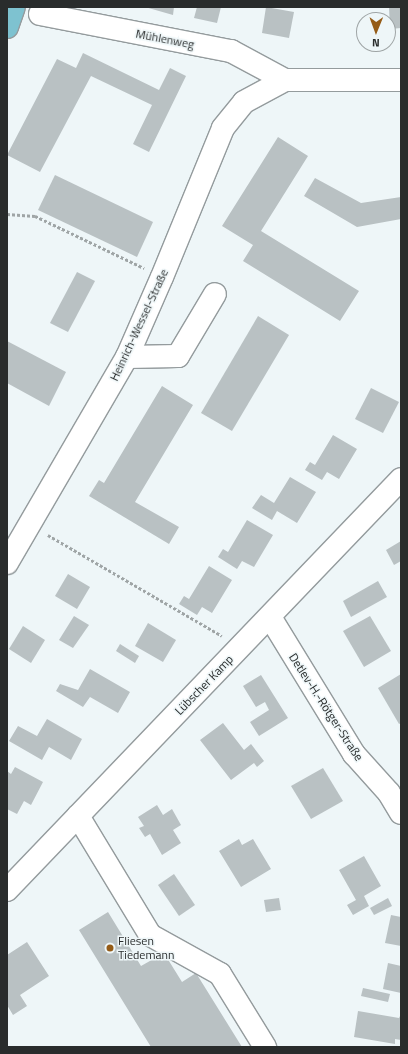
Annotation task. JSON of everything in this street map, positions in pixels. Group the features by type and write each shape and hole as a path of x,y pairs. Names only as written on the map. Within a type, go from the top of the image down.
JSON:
{"main road":[{"path":"7,27 14,7"}],"street":[{"name":"Mühlenweg","path":"40,14 231,51 285,80"},
{"name":"Mühlenweg","path":"244,102 285,80 401,80"},
{"name":"Heinrich-Wessel-Straße","path":"9,556 30,525 126,357 162,277 223,128 244,102"},
{"path":"126,357 178,356 215,294"},
{"name":"Lübscher Kamp","path":"7,890 401,479"},
{"name":"Detlev-H.-Rötger-Straße","path":"270,617 354,754 389,793 401,813"},
{"path":"78,816 150,935 220,974 265,1047"}],"path":[{"path":"7,214 35,216 162,277"},
{"path":"30,525 239,648"}],"building":[{"path":"145,7 174,7 173,15"},
{"path":"197,7 221,7 217,23 194,18"},
{"path":"266,7 294,12 289,38 262,33"},
{"path":"389,7 401,7 401,28 396,28 396,12 389,12"},
{"path":"83,53 159,90 170,68 186,76 149,152 133,144 152,105 91,76 40,172 7,155 57,59 76,68"},
{"path":"278,137 308,156 261,231 359,291 340,321 243,261 253,245 222,226"},
{"path":"55,175 153,222 137,257 38,210"},
{"path":"315,178 361,203 401,197 401,219 357,227 304,196"},
{"path":"77,272 95,281 68,332 50,323"},
{"path":"258,316 289,335 232,431 201,413"},
{"path":"7,341 66,372 49,406 7,383"},
{"path":"162,386 193,405 135,502 179,527 169,544 89,496 99,480 104,483"},
{"path":"371,388 399,402 383,433 355,419"},
{"path":"333,435 357,449 339,479 327,472 322,480 305,470 310,462 315,465"},
{"path":"290,477 316,492 297,523 277,511 272,520 252,508 261,495 274,503"},
{"path":"247,520 273,535 254,567 242,561 237,569 218,557 223,549 228,552"},
{"path":"401,541 401,561 394,565 386,550"},
{"path":"209,566 232,580 212,613 202,607 197,615 179,604 184,596 189,599"},
{"path":"68,574 90,587 77,609 55,596"},
{"path":"378,581 387,597 351,617 343,601"},
{"path":"74,616 89,625 73,648 59,640"},
{"path":"370,616 391,651 364,667 343,631"},
{"path":"148,623 176,640 163,662 135,646"},
{"path":"23,626 45,640 31,663 9,649"},
{"path":"120,644 139,656 135,663 116,651"},
{"path":"90,669 130,692 118,713 90,697 83,707 56,691 60,684 78,690"},
{"path":"401,674 401,723 399,724 378,688"},
{"path":"261,675 288,718 259,736 250,722 269,710 265,702 256,707 243,686"},
{"path":"47,719 82,739 71,760 49,747 42,760 9,741 18,726 37,736"},
{"path":"223,723 244,750 251,744 264,761 257,767 254,763 231,780 200,740"},
{"path":"15,767 43,782 31,805 24,801 17,814 7,809 7,771 11,774"},
{"path":"323,768 343,801 311,819 291,786"},
{"path":"157,805 163,815 172,809 181,825 173,830 181,843 162,855 150,834 145,837 139,828 144,826 138,817"},
{"path":"239,839 242,845 253,839 271,869 241,887 219,851"},
{"path":"364,856 381,886 364,896 369,906 353,915 347,905 356,900 339,870"},
{"path":"174,874 195,905 179,916 158,885"},
{"path":"279,898 281,910 266,912 264,900"},
{"path":"388,898 392,906 374,915 370,908"},
{"path":"108,912 141,966 164,953 182,982 196,973 242,1047 151,1047 79,930"},
{"path":"391,915 401,917 401,946 385,943"},
{"path":"27,942 49,976 20,995 27,1006 13,1015 7,1005 7,955"},
{"path":"388,963 401,966 401,993 383,989"},
{"path":"363,988 390,994 388,1002 361,996"},
{"path":"358,1011 399,1018 401,1014 401,1040 395,1039 395,1044 354,1037"}],"place":[{"name":"Fliesen Tiedemann","path":"110,948"}]}
